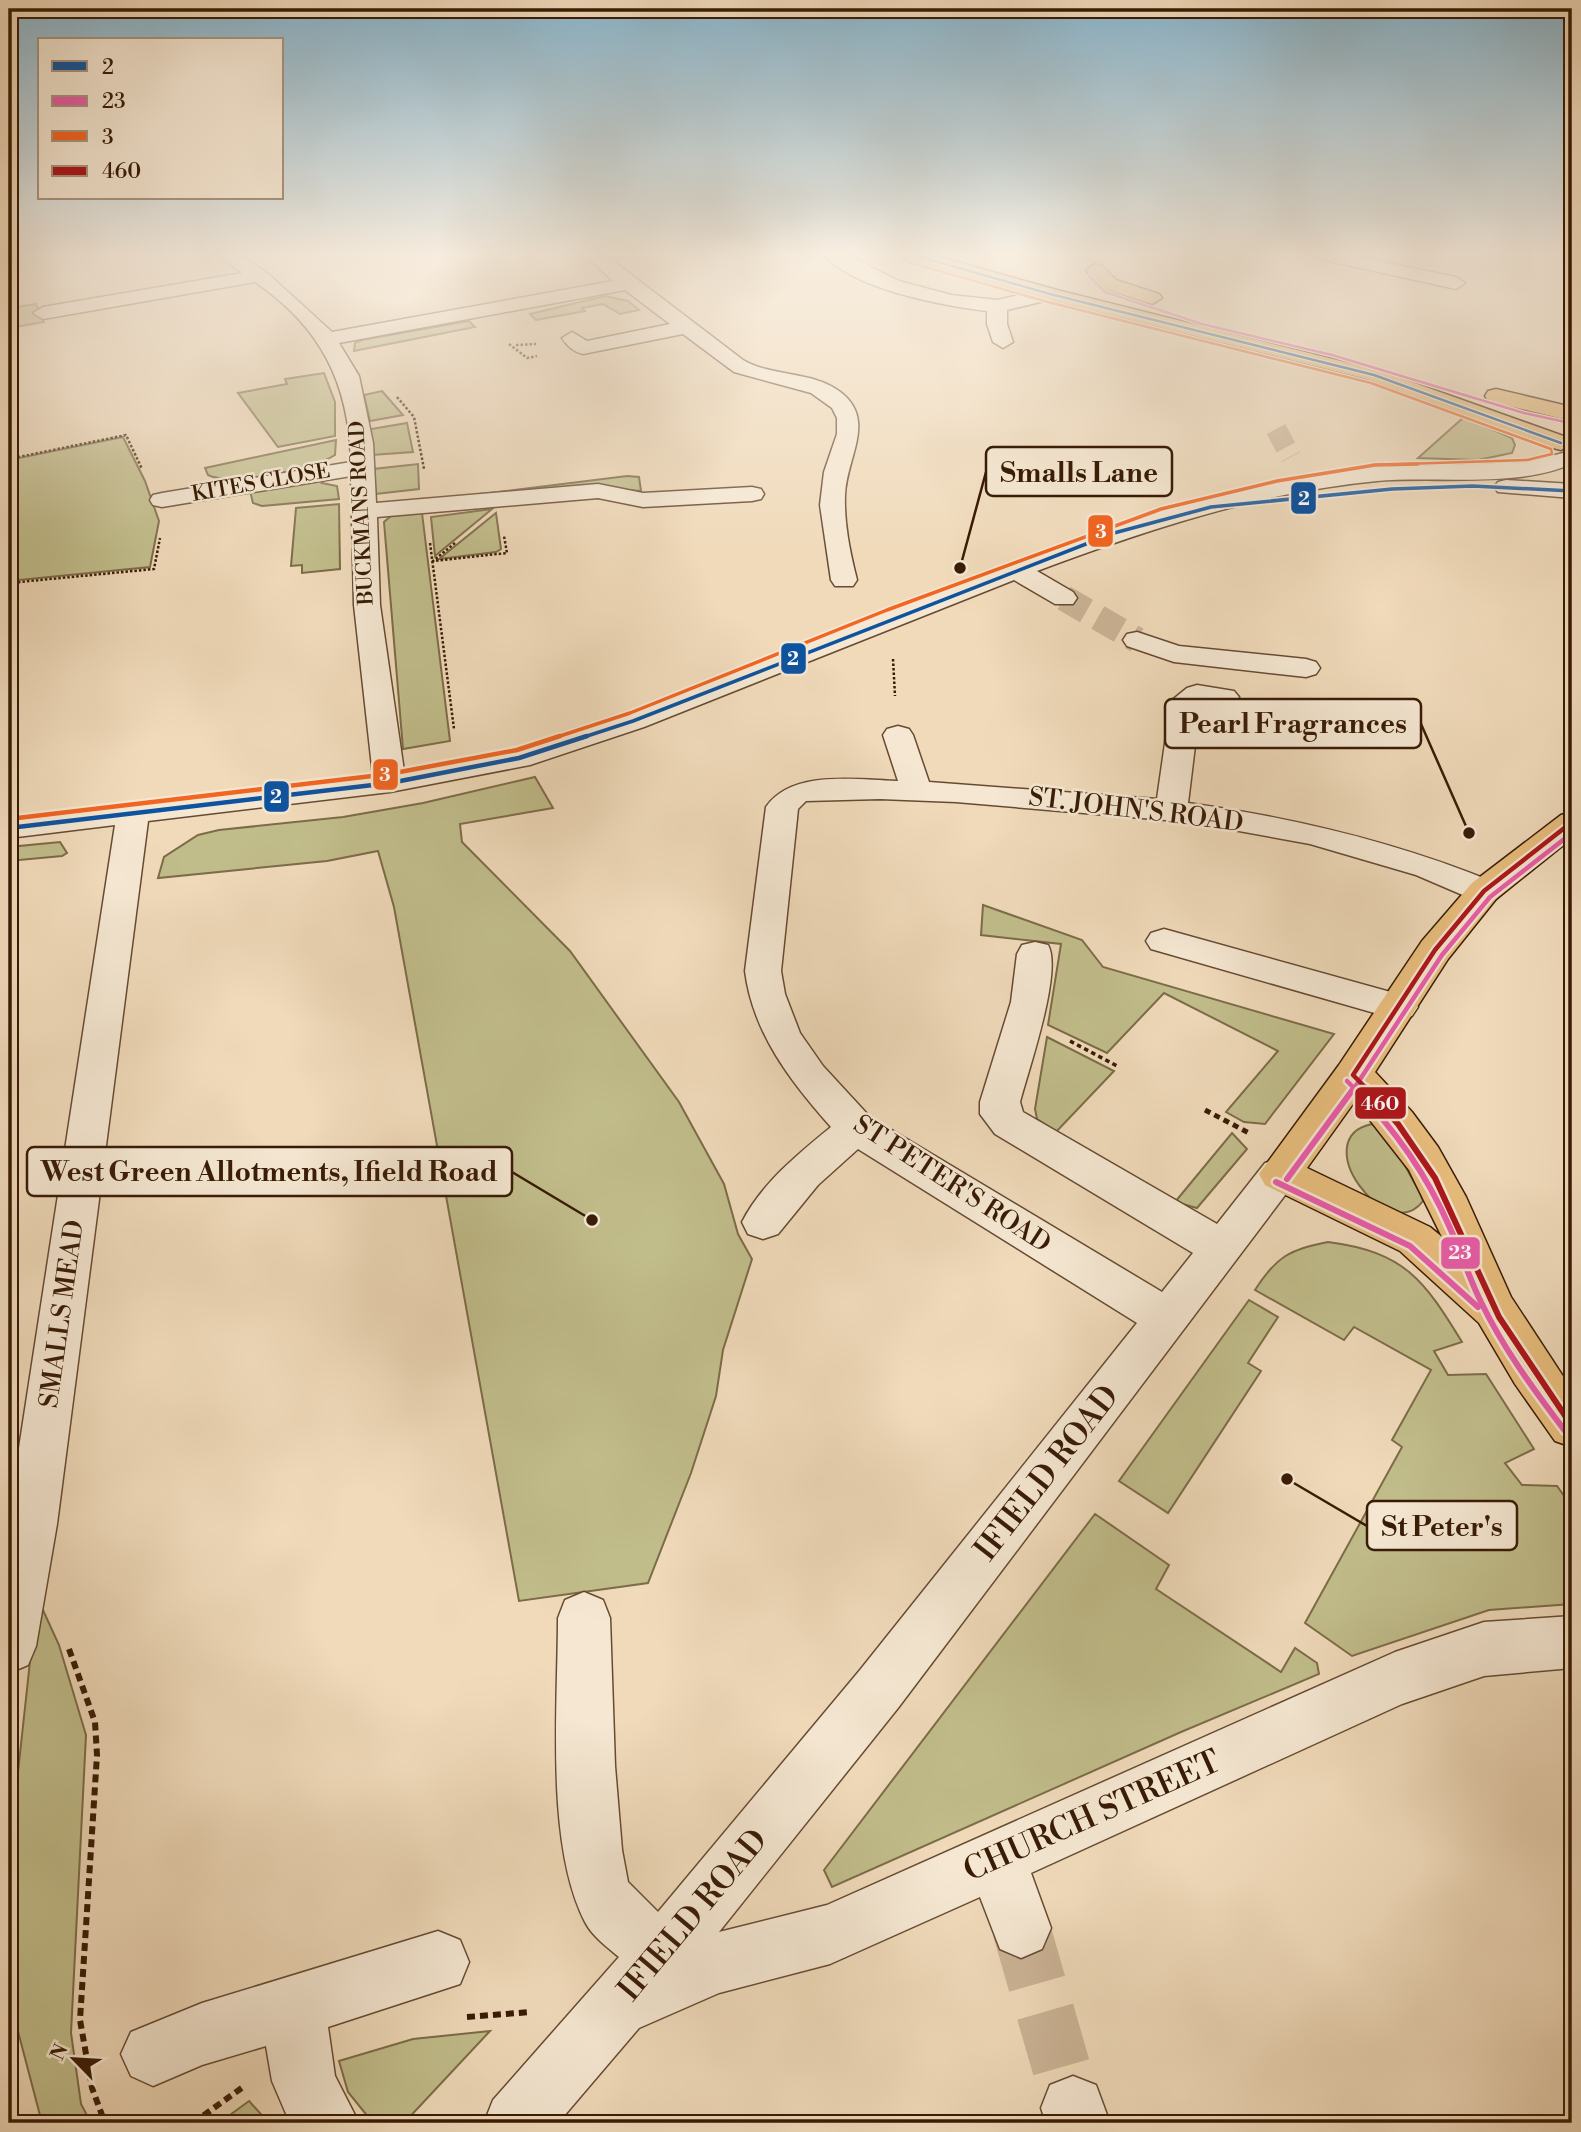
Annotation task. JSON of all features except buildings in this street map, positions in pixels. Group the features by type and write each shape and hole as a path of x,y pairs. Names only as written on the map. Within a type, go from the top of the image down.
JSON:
{"main road":[{"path":"1299,353 1374,376 1567,451"},
{"path":"1356,353 1527,405 1572,414"},
{"name":"IFIELD ROAD","path":"1280,1174 1353,1075 1435,950 1484,891 1572,822"},
{"path":"1353,1075 1383,1101 1405,1128 1454,1214 1495,1310 1552,1400 1572,1426"},
{"path":"1280,1174 1415,1239 1495,1310"}],"street":[{"name":"BUCKMANS ROAD","path":"335,353 348,376 362,443 367,605 390,783"},
{"path":"723,353 744,369 822,390 839,400 845,409 849,422 848,437 835,470 832,502 834,540 844,580"},
{"path":"9,828 133,815 459,772 581,739 1114,533 1279,490 1342,479 1447,470 1528,469 1567,451"},
{"path":"1291,457 1342,479"},
{"name":"KITES CLOSE","path":"162,500 361,467"},
{"path":"1211,507 1392,489 1473,486 1572,491"},
{"path":"366,511 598,491 643,500 752,494"},
{"path":"1016,570 1064,598"},
{"path":"1137,640 1174,654 1306,668"},
{"path":"1171,812 1186,701 1197,694 1224,697"},
{"path":"898,735 917,792"},
{"name":"ST. JOHN'S ROAD","path":"782,807 794,796 804,792 917,792 1057,799 1171,812 1265,826 1342,842 1416,863 1484,891"},
{"name":"ST PETER'S ROAD","path":"782,807 763,971 765,993 772,1014 801,1064 821,1091 856,1128 1166,1318"},
{"name":"SMALLS MEAD","path":"9,1646 32,1524 133,815"},
{"path":"1164,941 1399,1007"},
{"path":"1035,954 1029,1002 1000,1102 1000,1114 1009,1123 1220,1247"},
{"path":"763,1222 803,1174 856,1128"},
{"name":"IFIELD ROAD","path":"516,2123 662,1954 880,1689 1220,1247 1280,1174"},
{"path":"584,1618 590,1813 596,1865 607,1903 662,1954"},
{"name":"CHURCH STREET","path":"605,2019 716,1963 830,1934 1395,1679 1484,1650 1571,1644"},
{"path":"996,1859 1021,1928"},
{"path":"153,2054 202,2034 296,2032 438,1962"},
{"path":"296,2032 312,2103 327,2123"}],"path":[{"path":"9,459 126,435 147,478"},
{"path":"890,618 898,735"},
{"path":"68,1646 95,1722 97,1755 80,2020 92,2088 105,2123"},
{"path":"456,2018 525,2010 605,2019"},
{"path":"192,2123 255,2079 296,2032"}],"shaded area":[{"path":"324,373 335,402 335,436 278,447 238,393 287,384 285,379"},
{"path":"382,391 403,415 370,421 364,395"},
{"path":"1464,417 1512,438 1515,445 1512,453 1478,460 1418,458"},
{"path":"407,423 413,452 372,455 371,429"},
{"path":"123,437 145,481 159,521 150,567 9,581 9,460"},
{"path":"336,440 335,455 291,471 234,479 208,475 205,468"},
{"path":"418,464 419,489 376,494 373,469"},
{"path":"627,476 639,477 641,491 589,487 434,500"},
{"path":"325,479 322,483 337,486 339,499 262,506 253,503 250,491"},
{"path":"339,504 340,569 302,573 302,565 291,566 296,508"},
{"path":"492,509 435,556 431,517"},
{"path":"422,513 450,741 403,749 384,522 391,516"},
{"path":"496,513 501,549 496,552 439,559"},
{"path":"535,777 553,808 460,824 462,842 570,951 679,1102 724,1184 738,1234 752,1259 723,1350 716,1396 691,1473 648,1583 519,1601 394,907 378,851 327,861 158,878 164,857 198,835 219,830 343,817 423,803"},
{"path":"60,842 67,853 62,856 9,861 9,847"},
{"path":"983,905 1082,940 1103,967 1334,1034 1265,1124 1244,1122 1226,1112 1278,1051 1164,993 1107,1053 1048,1025 1061,944 981,935"},
{"path":"1047,1037 1114,1071 1056,1132 1037,1119 1035,1109"},
{"path":"1372,1124 1392,1142 1420,1193 1423,1201 1408,1212 1391,1211 1374,1201 1359,1185 1349,1167 1347,1149 1354,1133"},
{"path":"1232,1133 1247,1149 1197,1208 1175,1202"},
{"path":"1328,1242 1376,1253 1410,1272 1436,1302 1462,1342 1434,1351 1448,1375 1486,1374 1534,1449 1505,1463 1522,1485 1557,1486 1572,1507 1572,1604 1489,1610 1352,1656 1305,1623 1402,1447 1392,1440 1431,1370 1354,1327 1344,1340 1255,1290 1285,1256"},
{"path":"1249,1300 1278,1317 1248,1363 1261,1371 1168,1513 1119,1481"},
{"path":"1095,1514 1169,1565 1156,1589 1281,1672 1295,1648 1317,1663 1319,1674 1181,1732 832,1887 824,1870"},
{"path":"37,1597 59,1645 86,1735 71,2033 81,2104 91,2123 42,2123 9,1997 9,1855"},
{"path":"490,2031 404,2123 373,2123 348,2092 339,2061 413,2039"},
{"path":"249,2101 269,2123 219,2123"}],"tunnel":[{"path":"1276,429 1291,457"},
{"path":"1064,598 1137,640"},
{"path":"1021,1928 1073,2108"}],"transit line":[{"name":"3","path":"9,819 389,774 517,750 630,713 887,610 1161,509 1277,481 1375,465 1527,460 1552,454 1551,449 1371,383 1253,353"},
{"name":"2","path":"1288,353 1374,375 1561,443"},
{"name":"23","path":"1326,353 1524,413 1570,423"},
{"name":"2","path":"9,828 390,783 519,758 633,721 1114,533 1211,507 1392,489 1473,486 1572,491"},
{"name":"460","path":"1572,822 1484,891 1435,950 1353,1075 1384,1107 1423,1159 1455,1217 1485,1291 1499,1317 1528,1365 1572,1426"},
{"name":"23","path":"1287,1179 1360,1080 1442,955 1490,897 1572,833"},
{"name":"23","path":"1347,1081 1377,1112 1415,1163 1437,1199 1476,1292 1499,1336 1565,1431"},
{"name":"23","path":"1276,1182 1410,1246 1478,1307"}],"place":[{"name":"Smalls Lane","path":"960,568"},
{"name":"Pearl Fragrances","path":"1469,833"},
{"name":"West Green Allotments, Ifield Road","path":"592,1220"},
{"name":"St Peter's","path":"1287,1479"}]}
